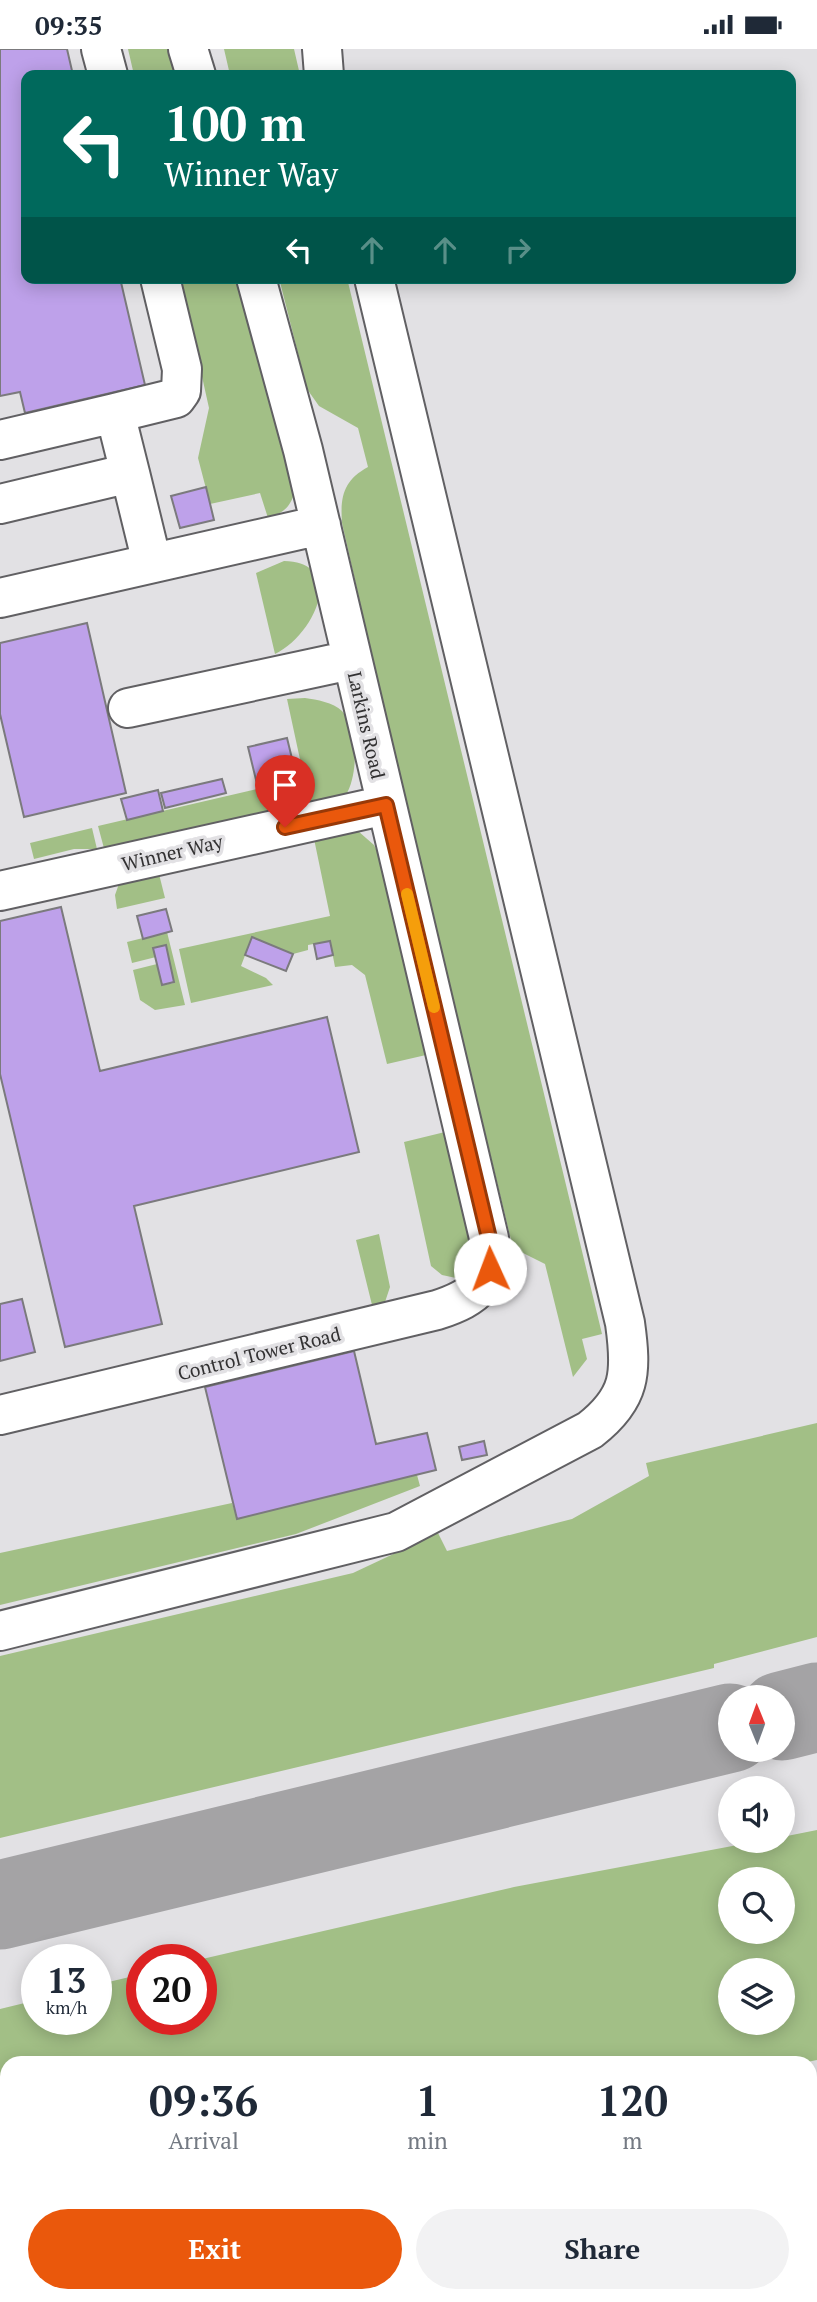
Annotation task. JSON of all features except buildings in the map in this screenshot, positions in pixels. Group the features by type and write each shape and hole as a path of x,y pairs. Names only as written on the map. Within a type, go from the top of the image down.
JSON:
{"lane":[{"path":"101,49 107,70"},
{"path":"188,49 194,70"},
{"path":"322,49 324,70"},
{"path":"0,440 169,401 181,391 180,356 162,284"},
{"name":"Larkins Road","path":"258,284 289,392 321,525 491,1256"},
{"path":"0,1631 396,1532 590,1430 612,1411 624,1396 628,1357 625,1323 375,284"},
{"path":"115,413 152,563"},
{"path":"0,504 130,473"},
{"path":"0,598 321,525"},
{"path":"128,708 351,660"},
{"name":"Winner Way","path":"0,891 386,805"},
{"name":"Control Tower Road","path":"0,1415 454,1305 482,1285 490,1269 491,1256"}],"green space":[{"path":"128,49 174,49 179,70 133,70"},
{"path":"224,49 294,49 299,70 229,70"},
{"path":"181,284 242,284 295,491 286,509 268,518 260,493 210,504 198,458 209,408"},
{"path":"281,284 348,284 602,1334 582,1339 587,1359 573,1377 545,1264 513,1248 409,819 342,523 345,490 354,477 368,467 358,428 319,406 307,389"},
{"path":"284,561 304,565 315,574 320,587 312,617 302,632 275,654 256,573"},
{"path":"305,698 334,705 348,719 355,753 353,776 346,795 105,852 98,826 304,778 287,699"},
{"path":"92,828 97,849 74,849 34,859 30,843"},
{"path":"358,831 374,845 381,859 426,1055 387,1064 365,975 352,965 335,967 330,941 308,945 308,950 293,954 252,937 241,966 266,978 273,985 191,1003 179,949 330,916 313,834"},
{"path":"158,870 165,898 117,909 115,895 120,881"},
{"path":"167,932 185,1005 155,1010 140,1000 133,970 157,964 162,985 174,983 166,945 154,948 156,957 132,963 127,942"},
{"path":"445,1132 474,1246 469,1270 456,1278 442,1275 431,1266 404,1142"},
{"path":"379,1234 390,1287 384,1305 373,1309 356,1240"},
{"path":"817,1423 817,1637 714,1664 714,1668 0,1838 0,1656 353,1573 438,1533 447,1551 572,1519 649,1476 646,1463"},
{"path":"417,1475 420,1486 296,1534 0,1605 0,1553 232,1503 237,1518"},
{"path":"817,1830 817,2056 0,2056 0,2009 21,2004 21,2035 112,2035 112,1981 126,1978 126,2035 217,2035 217,1956 514,1887 718,1849 718,1853 795,1853 795,1834"}],"taxiway":[{"path":"795,1713 817,1707"},
{"path":"0,1905 718,1731"}],"slow traffic":[{"path":"407,894 434,1007"}],"route":[{"path":"285,827 386,805 489,1238 490,1269"}]}
